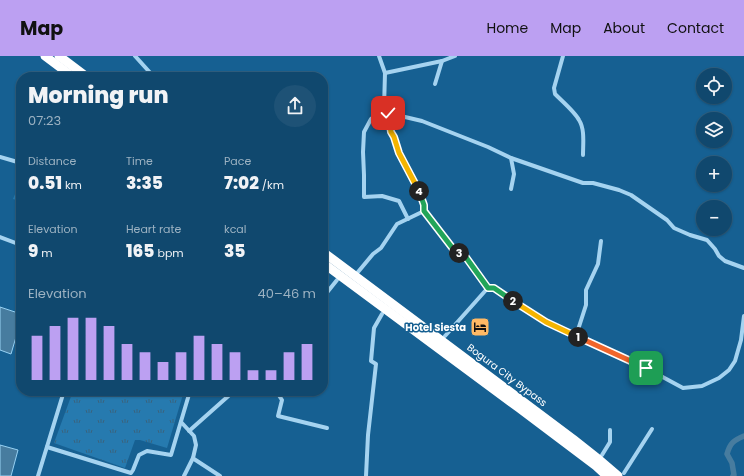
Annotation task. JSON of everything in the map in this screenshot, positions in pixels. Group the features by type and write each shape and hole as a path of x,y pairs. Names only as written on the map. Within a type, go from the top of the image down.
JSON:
{"highway":[{"path":"45,56 66,72"},
{"path":"59,56 80,72"},
{"name":"Bogura City Bypass","path":"328,256 621,474"},
{"name":"Bogura City Bypass","path":"328,267 519,408 607,476"}],"street":[{"path":"135,56 149,72"},
{"path":"379,56 385,73 384,108 388,113 391,132 399,153 421,195 424,211 454,250 465,256 488,288"},
{"path":"385,73 442,61 455,56"},
{"path":"563,56 554,88 555,94 580,120 584,140 583,154"},
{"path":"436,84 442,61"},
{"path":"384,108 371,119 364,132 364,197 382,196 399,202 408,219"},
{"path":"388,113 422,122 511,158 584,183 593,183 631,195 667,220 674,228 707,240 724,261 744,268"},
{"path":"0,157 16,162"},
{"path":"511,158 514,174 511,189"},
{"path":"358,272 373,254 381,248 397,224 424,211"},
{"path":"0,237 16,243"},
{"path":"576,336 586,306 586,290 598,264 601,241"},
{"path":"328,291 337,280"},
{"path":"445,336 488,288 494,288 546,322 646,368 683,388 702,386 719,378 729,370 735,361 744,316"},
{"path":"366,476 368,435 376,364 370,361 374,328 382,314"},
{"path":"38,476 62,396"},
{"path":"47,447 131,473 139,455 147,450 171,454 189,396"},
{"path":"189,431 228,396"},
{"path":"279,396 282,400 278,416 327,428"},
{"path":"181,422 194,436 196,445 184,476"},
{"path":"621,474 652,428"},
{"path":"602,455 610,442 610,430"},
{"path":"192,458 220,476"}],"green space":[{"path":"16,192 16,200 13,199"},
{"path":"71,396 183,396 167,448 140,440 135,440 125,468 54,443"}],"shaded area":[{"path":"0,307 16,312 16,337 11,354 0,350"},
{"path":"0,445 18,450 11,476 0,476"}],"waterway":[{"path":"733,476 732,463 727,454 733,442 744,436"}],"place":[{"name":"Hotel Siesta","path":"480,327"}],"route":[{"path":"388,113 391,132 399,153 421,195 424,211 454,250 465,256 488,288 494,288 546,322 646,368"}]}
